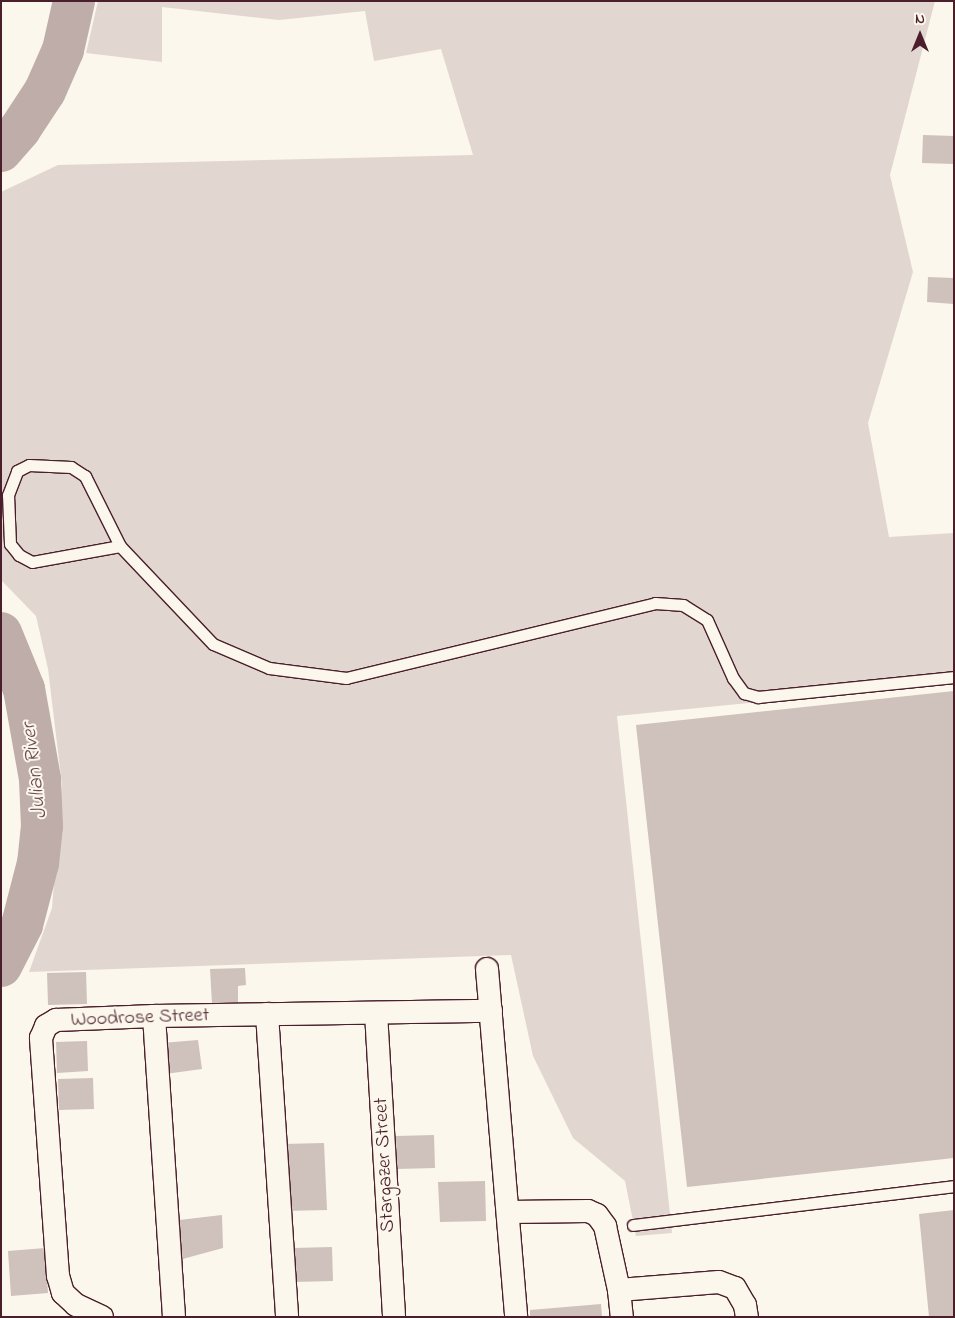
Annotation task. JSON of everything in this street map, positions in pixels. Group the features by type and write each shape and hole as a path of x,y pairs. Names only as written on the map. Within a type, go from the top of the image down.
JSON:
{"street":[{"path":"487,970 516,1317"},
{"name":"Woodrose Street","path":"102,1317 76,1305 63,1293 58,1276 41,1038 46,1026 56,1020 154,1016 491,1011"},
{"name":"Stargazer Street","path":"376,1013 394,1317"},
{"path":"267,1014 287,1317"},
{"path":"154,1016 174,1317"},
{"path":"508,1212 588,1211 597,1215 605,1226 619,1290 622,1317"},
{"path":"619,1290 719,1282 735,1288 745,1305 747,1317"}],"lane":[{"path":"120,546 32,562 19,555 10,544 8,495 17,471 30,465 71,467 85,476 120,546 213,644 268,668 346,678 655,603 683,605 707,620 734,678 744,693 758,698 954,677"},
{"path":"633,1225 954,1186"}],"shaded area":[{"path":"98,1 935,1 890,175 913,272 868,423 889,537 954,533 954,683 617,716 672,1233 636,1236 625,1181 573,1138 533,1056 511,955 29,972 52,908 62,785 48,669 36,616 1,580 1,192 58,165 473,155 441,49 374,61 365,11 279,20 162,7 162,62 86,53"}],"building":[{"path":"923,135 954,136 954,164 922,163"},
{"path":"928,277 954,278 954,304 927,302"},
{"path":"954,691 954,1158 687,1187 636,725"},
{"path":"245,968 246,985 238,986 238,1003 212,1004 210,969"},
{"path":"86,972 87,1004 48,1005 47,973"},
{"path":"198,1040 202,1069 165,1074 162,1043"},
{"path":"87,1041 88,1071 57,1073 56,1042"},
{"path":"93,1078 94,1109 59,1110 58,1079"},
{"path":"434,1135 435,1168 397,1169 396,1136"},
{"path":"324,1143 327,1210 284,1211 283,1144"},
{"path":"485,1181 486,1221 440,1222 438,1182"},
{"path":"954,1210 954,1317 929,1317 919,1214"},
{"path":"222,1215 223,1248 179,1260 179,1220"},
{"path":"332,1247 333,1281 293,1282 293,1248"},
{"path":"45,1248 48,1293 11,1296 8,1251"},
{"path":"601,1304 602,1317 530,1317 530,1310"}],"waterway":[{"name":"Julian River","path":"1,151 20,129 45,91 63,50 74,1"},
{"name":"Julian River","path":"1,633 24,689 40,779 42,826 38,863 22,925 1,966"}]}
